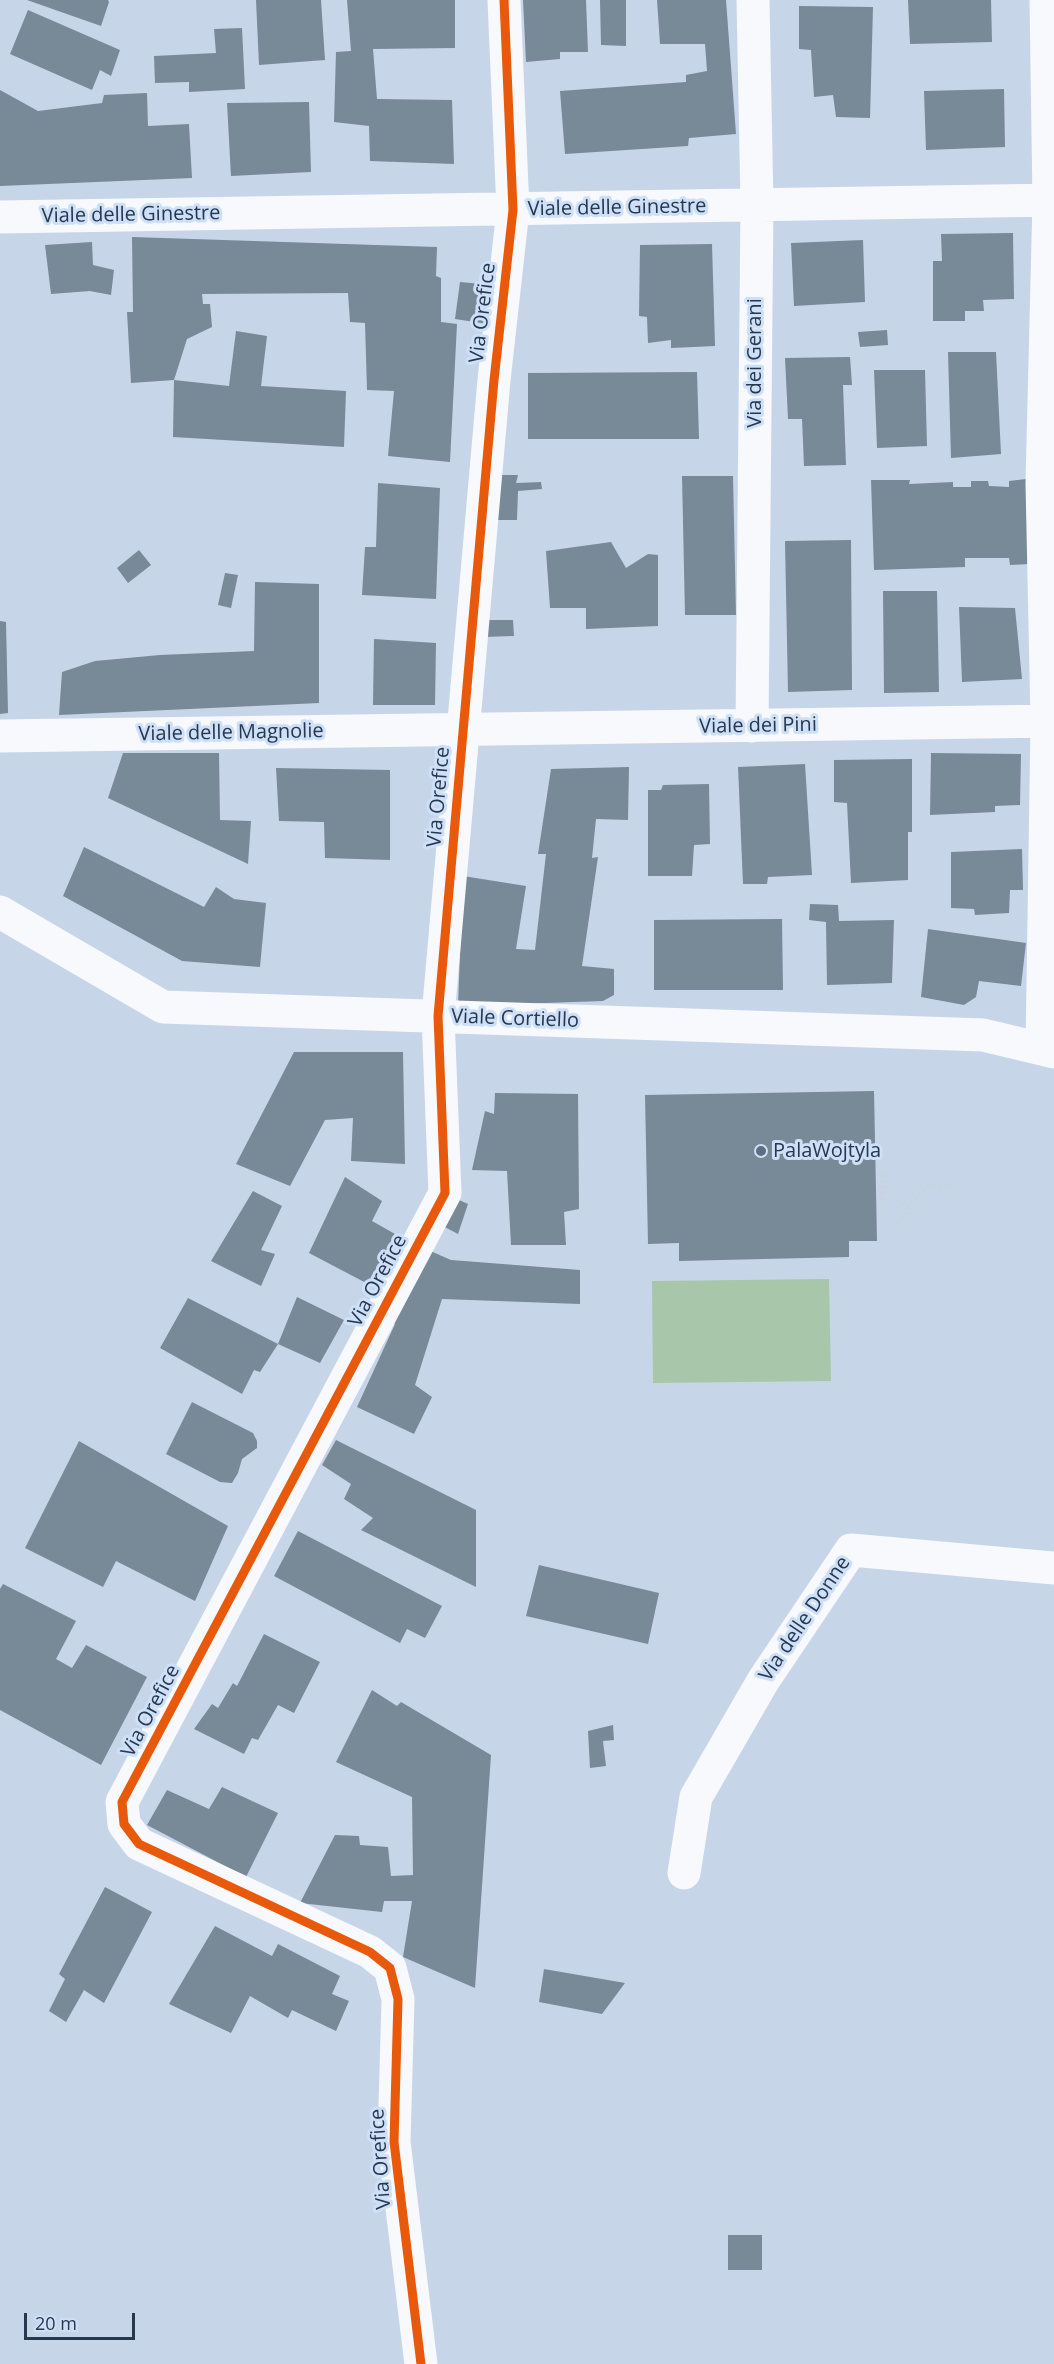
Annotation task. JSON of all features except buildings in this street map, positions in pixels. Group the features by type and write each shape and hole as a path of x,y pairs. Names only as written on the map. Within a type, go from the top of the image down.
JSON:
{"street":[{"name":"Via Orefice","path":"422,2364 394,2142 398,1999 390,1968 370,1952 139,1844 124,1824 122,1803 445,1194 438,1016 494,380 513,210 504,0"},
{"name":"Via dei Gerani","path":"752,726 757,204 753,0"},
{"path":"1046,0 1051,200 1042,483 1051,721 1048,1050"},
{"name":"Viale delle Ginestre","path":"0,217 1051,200"},
{"name":"Viale dei Pini","path":"463,730 1051,721"},
{"name":"Viale delle Magnolie","path":"0,736 463,730"},
{"name":"Viale Cortiello","path":"0,912 163,1007 983,1035 1048,1050"},
{"name":"Via delle Donne","path":"684,1873 696,1797 763,1681 850,1550 1054,1568"}],"path":[{"path":"882,1212 882,1172 888,1172 889,1196 908,1207"},
{"path":"897,1223 928,1185 951,1186"}],"green space":[{"path":"829,1279 831,1381 653,1383 652,1281"}],"cycle path":[{"path":"421,2364 394,2142 398,1999 390,1968 370,1952 139,1844 124,1824 122,1802 445,1193 438,1016 494,380 513,210 504,0"}],"place":[{"name":"PalaWojtyla","path":"761,1151"}]}
